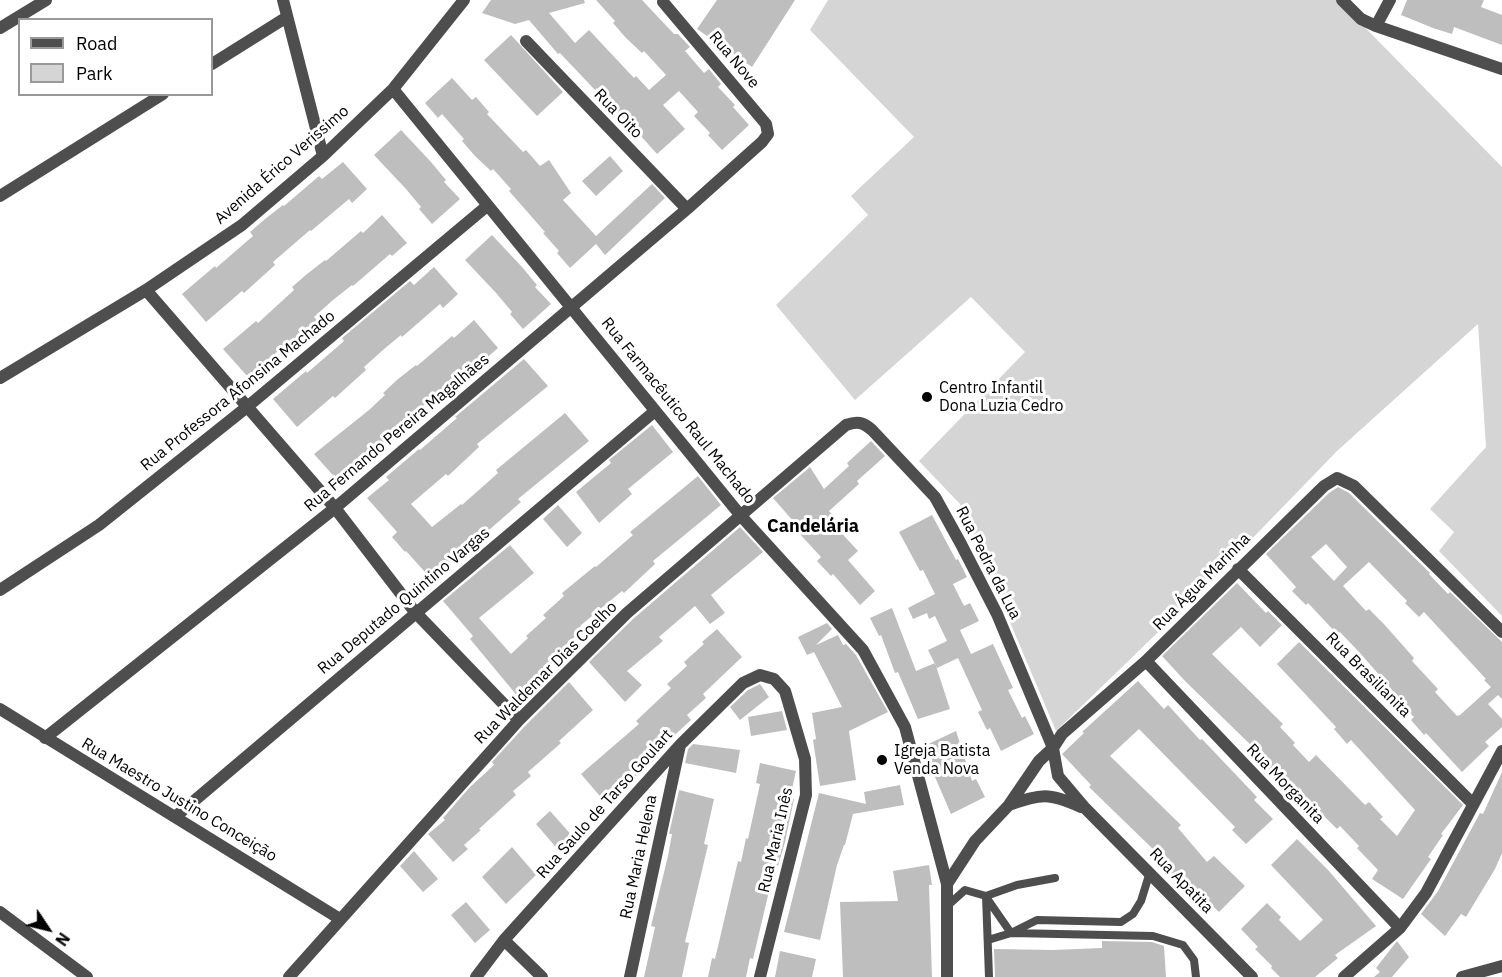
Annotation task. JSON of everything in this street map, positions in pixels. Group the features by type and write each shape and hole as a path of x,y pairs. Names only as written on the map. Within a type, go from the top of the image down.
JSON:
{"street":[{"path":"0,28 46,0"},
{"path":"283,0 323,156"},
{"name":"Avenida Érico Verissimo","path":"0,378 146,290 242,225 323,156 393,89 464,0"},
{"path":"1342,0 1361,19 1376,26 1502,69"},
{"path":"1376,26 1390,0"},
{"name":"Rua Nove","path":"663,2 766,124 768,134 762,142"},
{"path":"213,63 287,17"},
{"name":"Rua Oito","path":"526,41 687,209"},
{"name":"Rua Farmacêutico Raul Machado","path":"393,89 741,516 863,650 905,727 947,884 945,908 947,977"},
{"path":"0,196 160,96"},
{"name":"Rua Fernando Pereira Magalhães","path":"45,738 335,508 687,209 762,142"},
{"name":"Rua Professora Afonsina Machado","path":"0,590 99,525 247,407 487,206"},
{"path":"146,290 335,508 415,612 519,720"},
{"name":"Rua Deputado Quintino Vargas","path":"175,817 655,411"},
{"name":"Rua Waldemar Dias Coelho","path":"289,977 519,720 627,613 846,425 854,422"},
{"name":"Rua Pedra da Lua","path":"854,422 872,429 935,497 997,614 1053,748"},
{"name":"Rua Água Marinha","path":"947,884 975,841 1009,805 1039,761 1053,748 1062,734 1146,661 1324,486 1337,478 1354,486 1502,632"},
{"name":"Rua Brasilianita","path":"1239,569 1473,804"},
{"name":"Rua Morganita","path":"1146,661 1400,928"},
{"name":"Rua Saulo de Tarso Goulart","path":"476,977 504,940 681,744 743,683 760,675 774,679"},
{"name":"Rua Maria Inês","path":"760,977 806,795 805,759 795,722 785,691 774,679"},
{"name":"Rua Maestro Justino Conceição","path":"0,709 340,919"},
{"name":"Rua Maria Helena","path":"630,977 681,744"},
{"name":"Rua Apatita","path":"1053,748 1058,776 1085,808 1252,977"},
{"path":"1344,977 1400,928 1425,893 1502,751"},
{"name":"Rua Apatita","path":"1009,805 1041,795 1065,800 1085,808"},
{"path":"0,912 87,977"},
{"path":"504,940 542,977"},
{"path":"1462,977 1502,966"}],"lane":[{"path":"988,940 1011,933 1037,920 1120,921 1133,914 1141,901 1150,872"},
{"path":"945,908 964,890 986,896 1017,885 1055,878"},
{"path":"986,896 1011,933"},
{"path":"986,896 989,977"},
{"path":"1011,933 1154,936 1184,945 1194,960 1196,973 1205,977"}],"green space":[{"path":"828,0 1338,0 1502,167 1502,616 1439,551 1454,532 1430,509 1486,447 1478,324 1337,451 1213,579 1056,731 960,504 919,461 1025,352 971,297 855,400 776,305 868,215 851,196 914,137 810,30"}],"building":[{"path":"491,0 584,0 585,3 549,13 575,43 589,30 634,78 636,76 649,90 666,75 644,51 642,53 626,38 613,23 615,21 596,0 642,0 674,34 678,34 690,47 685,51 704,73 709,69 721,84 718,87 749,125 722,150 694,116 698,112 679,91 663,105 685,129 657,154 597,88 595,90 560,53 558,54 529,20 515,24 482,13"},
{"path":"717,0 795,0 752,67 697,29"},
{"path":"1407,0 1484,0 1481,7 1502,15 1502,45 1454,27 1452,34 1401,15"},
{"path":"511,35 563,92 537,116 484,60"},
{"path":"452,78 472,100 476,97 489,112 487,114 523,152 526,150 540,166 549,160 571,193 563,200 596,236 652,184 665,198 605,255 596,244 570,268 543,233 545,232 509,191 511,189 493,169 491,171 475,156 462,141 464,139 442,114 438,118 425,103"},
{"path":"401,130 431,162 446,180 444,182 460,199 432,224 406,189 374,155"},
{"path":"610,156 623,171 596,196 582,181"},
{"path":"343,162 367,189 352,203 349,199 310,230 273,262 275,265 244,293 242,291 206,322 182,294 253,236 250,232 265,219 319,176 322,179"},
{"path":"382,215 407,243 333,300 314,317 317,320 248,377 223,349 256,321 258,323 294,290 292,287 307,274 361,231 363,233"},
{"path":"492,235 522,267 537,285 535,287 551,304 523,329 497,294 465,260"},
{"path":"434,267 458,294 443,308 440,304 402,337 401,335 364,367 366,370 335,398 333,396 297,427 273,399 306,371 307,373 344,341 342,338 410,281 414,285"},
{"path":"474,320 498,348 483,361 481,359 444,392 443,390 424,405 405,422 408,425 339,482 314,454 369,410 398,379 452,336 454,338"},
{"path":"524,359 548,386 477,444 479,447 448,476 446,474 411,504 432,527 462,505 498,473 496,470 565,413 589,441 518,499 521,502 446,565 448,568 433,581 392,537 397,532 367,498 389,480 386,477"},
{"path":"652,425 673,452 628,489 632,494 599,523 576,492 611,463 609,460"},
{"path":"871,441 885,456 829,511 839,522 835,526 858,551 848,560 875,591 860,605 833,574 831,576 817,561 821,557 798,532 801,530 773,498 810,467 824,489"},
{"path":"698,476 721,505 653,561 655,564 624,593 622,591 580,626 583,630 563,647 566,650 548,666 550,669 519,698 470,639 473,636 443,601 510,545 534,573 479,618 511,654 546,618 543,615 564,596 562,593 596,567 633,535 630,532"},
{"path":"1338,487 1349,493 1430,573 1448,594 1450,592 1502,642 1502,699 1498,695 1488,704 1502,719 1502,727 1485,742 1489,746 1462,772 1411,720 1414,717 1397,700 1400,698 1359,652 1340,632 1338,635 1308,603 1306,605 1292,591 1296,587 1266,554","holes":["1326,544 1347,567 1334,581 1311,557","1369,562 1407,601 1405,603 1419,617 1424,612 1491,687 1460,715 1457,716 1435,692 1438,689 1412,661 1414,658 1383,623 1369,609 1366,611 1343,586"]},
{"path":"558,505 582,533 567,547 543,519"},
{"path":"932,515 967,577 953,584 964,606 970,603 979,621 960,630 971,654 993,644 1013,688 1008,690 1022,718 1025,716 1034,734 1001,751 990,728 987,730 978,712 982,710 958,658 937,668 928,650 947,641 935,616 929,619 927,613 913,619 908,608 935,594 899,532"},
{"path":"740,527 763,552 711,595 725,613 710,624 695,606 659,637 663,641 627,671 642,685 625,702 589,662 633,619"},
{"path":"1237,583 1266,613 1268,611 1282,625 1260,647 1241,627 1212,654 1283,724 1280,727 1309,762 1316,755 1365,805 1369,802 1383,817 1380,819 1397,836 1415,810 1351,740 1347,744 1334,729 1336,727 1277,664 1299,642 1463,805 1441,834 1443,835 1428,857 1431,859 1403,899 1372,879 1378,870 1357,848 1359,846 1340,826 1337,829 1287,779 1281,786 1255,755 1258,752 1162,656"},
{"path":"892,608 916,671 935,663 950,709 918,719 898,672 895,673 881,635 879,636 870,618"},
{"path":"827,623 832,629 816,645 838,635 843,645 846,644 856,655 888,712 849,731 856,780 820,786 813,740 816,739 812,713 842,707 814,652 807,655 798,637"},
{"path":"717,629 742,657 703,694 706,698 687,715 691,720 655,753 658,757 605,802 581,774 639,724 636,721 671,688 667,684 687,666 684,662"},
{"path":"1138,681 1164,709 1168,705 1200,740 1202,739 1257,797 1254,800 1273,819 1246,844 1232,830 1235,827 1139,729 1110,756 1181,825 1178,828 1207,862 1214,856 1245,886 1219,912 1186,880 1179,887 1153,855 1156,852 1089,787 1091,785 1062,754 1084,733 1082,732"},
{"path":"569,682 593,710 528,772 531,776 513,791 516,795 479,829 481,830 464,845 468,849 453,862 428,834 445,820 443,818 469,788 494,765 492,762"},
{"path":"760,684 769,697 740,720 730,707 748,690"},
{"path":"782,711 787,730 751,736 748,717"},
{"path":"956,731 972,781 976,779 985,797 951,814 922,747"},
{"path":"693,744 740,750 736,773 685,763 688,749"},
{"path":"760,763 796,771 790,798 794,799 785,842 778,866 775,866 753,959 750,958 746,977 708,977 712,958 715,959 738,861 741,862 746,838 748,839 760,784 756,783"},
{"path":"1502,772 1502,853 1466,917 1461,914 1445,936 1421,914 1438,891 1480,813 1483,814"},
{"path":"900,785 904,805 853,814 837,865 820,940 784,932 819,793 866,804 864,792"},
{"path":"679,790 714,799 704,844 708,845 685,942 689,943 682,977 644,977 655,927 651,926 668,856 672,834 669,834"},
{"path":"550,811 575,839 560,852 536,824"},
{"path":"1297,839 1329,871 1376,926 1335,955 1338,958 1315,977 1280,977 1255,949 1258,947 1241,929 1267,903 1281,917 1279,920 1300,941 1323,920 1271,865"},
{"path":"512,847 536,875 506,904 482,877"},
{"path":"414,851 438,879 423,892 400,866"},
{"path":"929,865 932,885 929,885 932,977 843,977 840,902 898,901 893,871"},
{"path":"466,902 490,930 475,943 451,915"},
{"path":"1102,941 1152,942 1164,946 1166,977 995,977 994,949 1102,948"},
{"path":"1397,941 1409,957 1392,977 1374,977 1380,972 1376,968"},
{"path":"780,951 816,959 812,977 775,977"}],"place":[{"name":"Centro Infantil Dona Luzia Cedro","path":"927,397"},
{"name":"Igreja Batista Venda Nova","path":"882,760"}],"district":[{"name":"Candelária","path":"813,527"}]}
